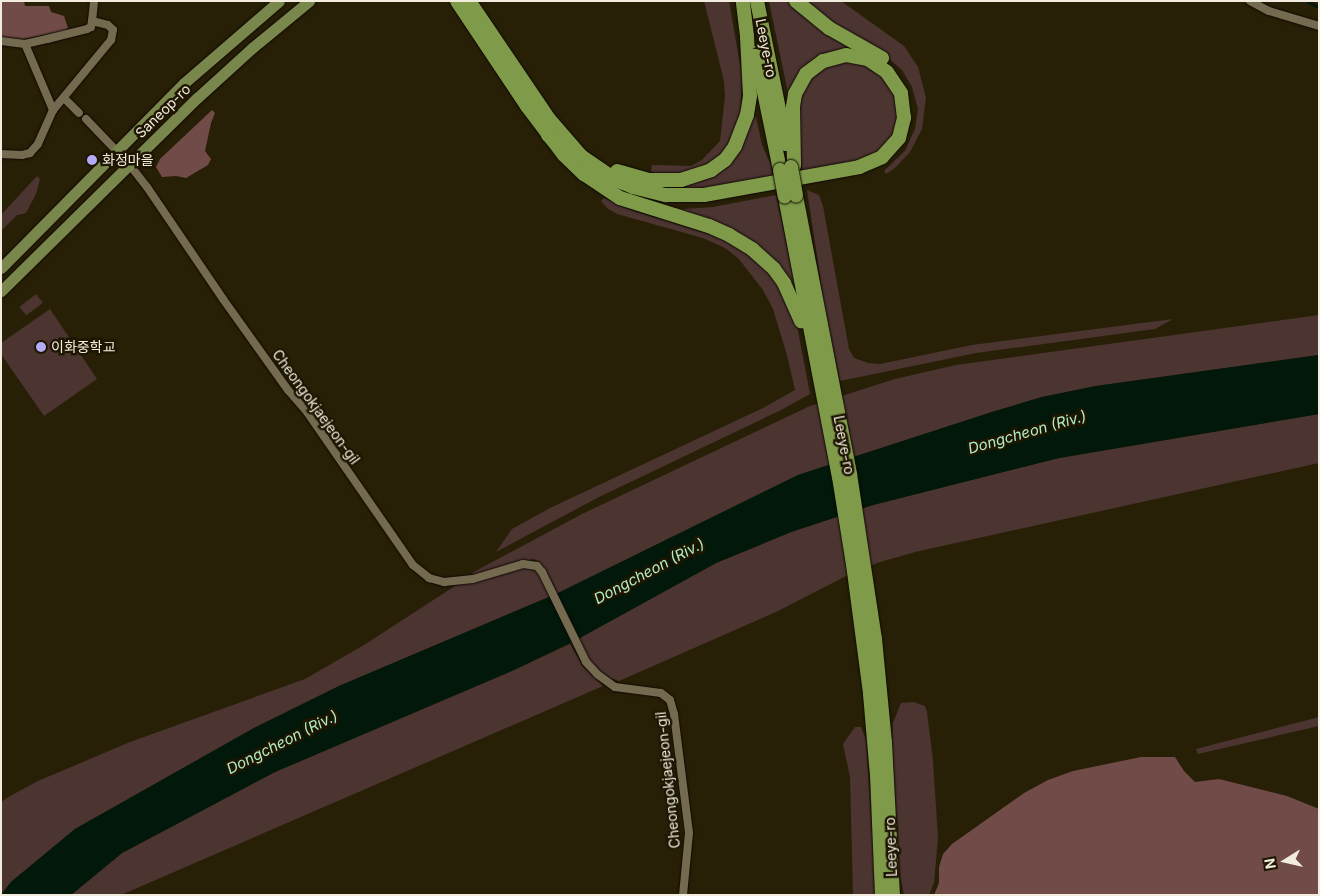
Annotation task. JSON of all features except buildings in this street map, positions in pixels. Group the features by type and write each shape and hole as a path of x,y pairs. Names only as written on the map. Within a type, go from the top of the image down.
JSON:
{"highway":[{"path":"458,1 548,135 564,155 603,188 620,198 716,229 729,235 761,256 774,270 794,300 825,380"},
{"path":"469,1 564,138 581,156 616,180 633,187 666,195 704,195 859,167 882,157 891,148 902,128 904,106 901,93 887,72 868,59 846,56 823,61 806,74 795,94 788,168"},
{"path":"564,138 604,166 648,180 682,180 697,176 725,160 736,146 742,132 750,96 744,1"},
{"name":"Leeye-ro","path":"744,1 788,168"},
{"name":"Leeye-ro","path":"757,1 788,168 790,197 825,380 853,564 880,745 893,895"},
{"path":"548,135 574,160 604,181 630,193 666,202 685,203 713,200 861,173 885,164 899,148 908,130 911,115 910,103 902,79 882,58 829,28 796,1"},
{"name":"Leeye-ro","path":"880,745 882,895"}],"main road":[{"name":"Saneop-ro","path":"1,268 116,150 184,84 279,1"},
{"name":"Saneop-ro","path":"1,291 129,164 252,48 309,1"}],"street":[{"path":"1,41 25,44 87,30 91,27 94,1"},
{"path":"1250,1 1269,11 1319,26"},
{"path":"1,154 22,155 30,153 38,144 53,110 112,40 112,27 92,21"},
{"path":"25,44 53,110"},
{"path":"64,98 79,113"},
{"name":"Cheongokjaejeon-gil","path":"86,119 129,164 266,360 307,412 405,554 421,573 436,580 452,582 481,577 528,563 537,566 542,572 586,662 597,674 615,687 661,693 673,705 688,832 683,895"}],"shaded area":[{"path":"1,1 24,1 25,6 49,6 51,12 64,16 68,28 64,31 23,39 1,37"},
{"path":"704,1 729,1 742,76 740,117 731,143 711,164 686,174 656,174 651,171 652,165 691,166 702,160 720,141 725,96 724,81"},
{"path":"769,1 788,1 799,13 824,32 856,49 846,50 791,93 788,93"},
{"path":"804,1 841,1 904,46 918,67 926,98 922,129 910,152 895,168 886,174 884,171 905,151 915,129 918,109 912,87 902,70 879,50 831,21"},
{"path":"857,61 879,71 899,96 896,134 870,159 803,172 798,147 798,104 809,78 831,63"},
{"path":"212,110 215,113 205,151 211,159 208,165 186,178 176,176 162,177 156,167 160,159"},
{"path":"756,117 762,145 771,165 773,177 712,189 663,190 664,184 700,179 750,119"},
{"path":"37,176 40,179 36,194 26,213 17,215 1,231 1,215"},
{"path":"807,190 819,195 823,206 849,349 854,358 868,363 880,364 972,345 1173,319 1155,329 976,353 840,381 825,309"},
{"path":"776,195 795,285 792,287 781,270 666,207 683,209 713,207"},
{"path":"604,198 633,211 727,240 742,249 765,268 783,294 797,326 810,394 781,410 599,497 496,552 512,529 550,508 763,408 795,390 773,309 763,290 738,258 725,248 703,238 617,214 607,208 601,201"},
{"path":"36,294 43,303 26,316 19,307"},
{"path":"50,309 97,379 44,416 1,354 1,343"},
{"path":"1319,315 1319,355 1096,386 1042,397 798,475 556,594 339,686 254,728 75,829 11,882 1,894 1,802 12,795 38,781 130,742 305,679 364,645 455,586 523,568 544,571 538,561 533,559 474,576 472,573 582,514 810,406 895,379 956,365"},
{"path":"1319,414 1319,463 915,552 877,563 846,576 778,611 619,681 610,678 590,662 578,639 716,563 791,532 873,505 1059,458"},
{"path":"570,644 583,667 603,686 121,895 71,895 122,853 275,772 514,670"},
{"path":"914,702 925,706 927,712 933,761 938,838 934,883 929,895 904,895 900,876 892,740 893,723 901,703"},
{"path":"1319,717 1319,726 1198,754 1196,749"},
{"path":"855,727 861,727 866,740 876,895 853,895 850,777 843,744"},
{"path":"1141,757 1175,757 1184,771 1195,782 1219,779 1287,796 1319,809 1319,895 934,895 939,883 939,867 943,854 952,844 1024,793 1048,780 1073,771"}],"water":[{"name":"Dongcheon (Riv.)","path":"1319,355 1319,414 1059,458 873,505 791,532 716,563 578,639 514,670 275,772 122,853 71,895 1,895 11,882 75,829 254,728 339,686 556,594 798,475 1042,397 1096,386"}],"waterway":[{"path":"1307,1 1319,7"}],"place":[{"name":"화정마을","path":"92,160"},
{"name":"이화중학교","path":"41,347"}]}
